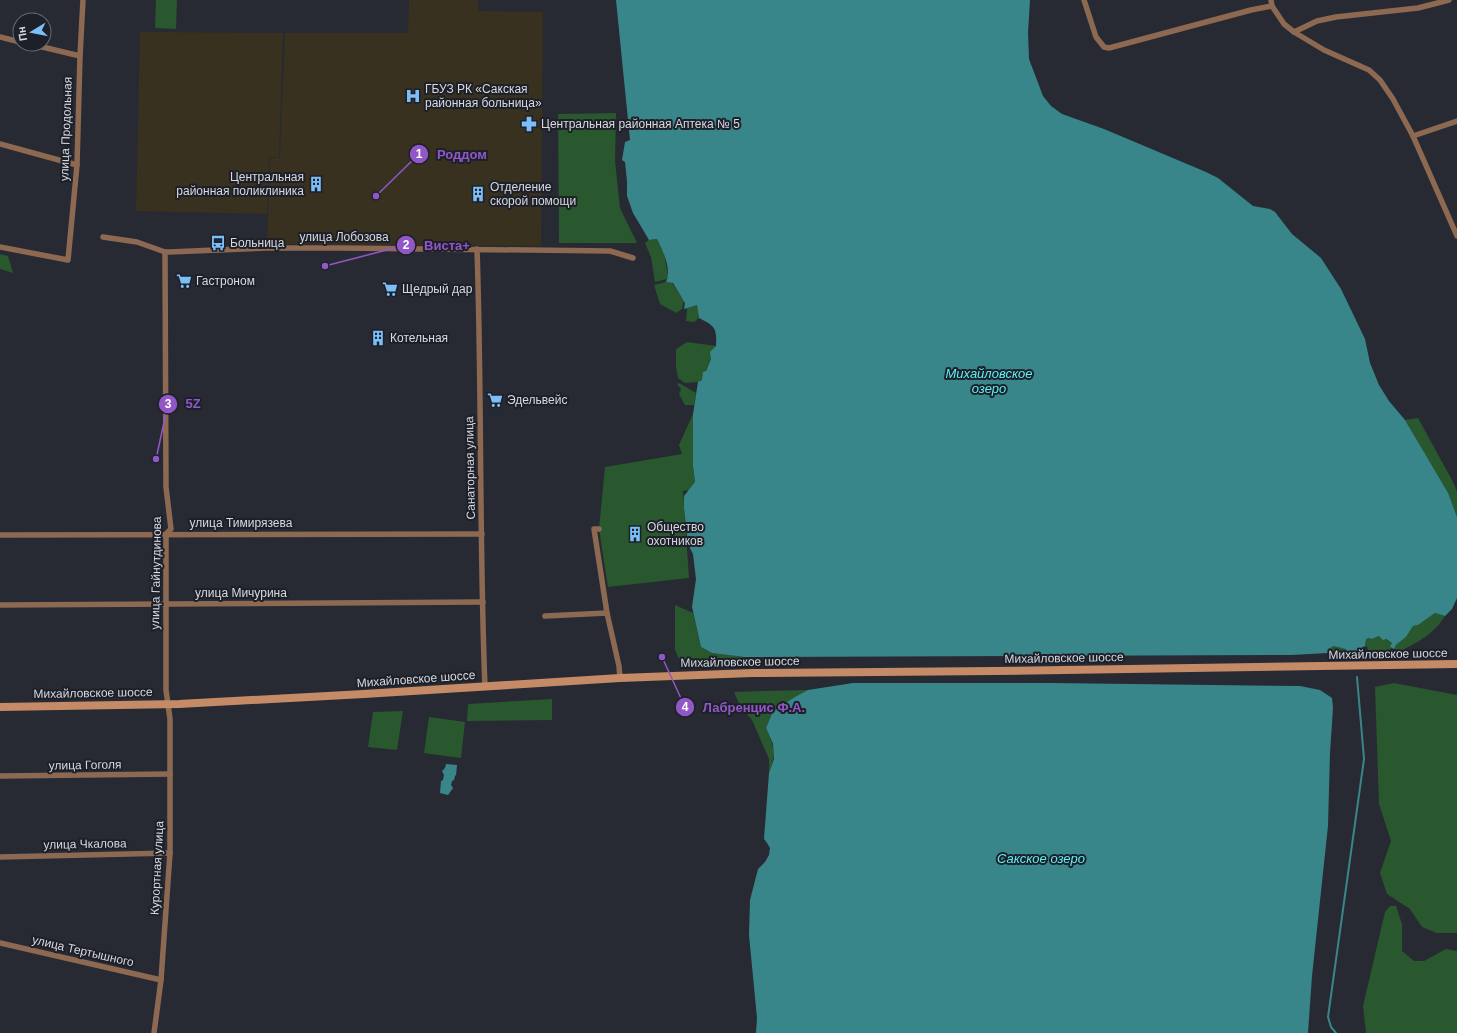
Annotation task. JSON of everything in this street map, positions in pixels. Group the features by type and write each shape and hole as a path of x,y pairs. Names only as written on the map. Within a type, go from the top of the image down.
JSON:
{"main road":[{"name":"Михайловское шоссе","path":"0,707 168,704 486,687 620,678 752,673 1457,664"}],"street":[{"name":"улица Продольная","path":"0,247 68,260 77,164 83,0"},
{"path":"1084,0 1096,36 1104,47 1109,48 1272,3 1284,24 1294,32 1324,50 1369,70 1380,80 1393,99 1413,136 1457,234"},
{"path":"1294,32 1316,21 1336,17 1418,8 1449,0"},
{"path":"0,37 12,40"},
{"path":"52,49 80,56"},
{"path":"1413,136 1457,121"},
{"path":"0,144 77,164"},
{"name":"улица Лобозова","path":"103,237 137,242 163,251 297,248 476,249 610,251 633,258"},
{"name":"Санаторная улица","path":"476,249 480,370 483,602 486,687"},
{"name":"улица Гайнутдинова","path":"163,251 166,487 171,529 166,534 166,690 168,704"},
{"path":"599,529 594,529 607,613 619,666 620,678"},
{"name":"улица Тимирязева","path":"0,534 482,534"},
{"name":"улица Мичурина","path":"0,605 483,602"},
{"path":"546,616 607,613"},
{"name":"Курортная улица","path":"154,1033 161,980 170,853 170,719 168,704"},
{"name":"улица Гоголя","path":"0,776 170,774"},
{"name":"улица Чкалова","path":"0,857 170,853"},
{"name":"улица Тертышного","path":"0,943 161,980"}],"shaded area":[{"name":"ГБУЗ РК «Сакская районная больница»","path":"409,0 478,0 478,11 543,12 541,246 267,244 270,158 280,158 285,33 408,33"},
{"path":"140,32 283,33 279,157 269,157 267,214 136,211"}],"green space":[{"path":"156,0 177,0 176,29 155,28"},
{"path":"616,113 615,161 620,208 637,243 559,243 558,114"},
{"path":"657,239 664,252 668,276 667,279 655,282 651,257 645,243 649,240"},
{"path":"0,254 8,256 13,273 0,269"},
{"path":"666,282 672,283 684,301 682,309 676,313 660,304 654,285"},
{"path":"697,305 699,318 694,322 686,321 687,308"},
{"path":"687,342 716,346 702,380 698,382 685,383 678,378 676,367 676,349"},
{"path":"679,383 696,393 694,405 685,405 679,394 681,389 677,384"},
{"path":"693,414 693,466 695,483 689,490 683,491 689,578 608,587 599,529 605,467 682,454 679,445"},
{"path":"1418,418 1457,491 1457,517 1447,493 1405,420"},
{"path":"675,605 693,613 701,647 712,653 744,657 712,663 680,661 675,650"},
{"path":"1435,613 1445,616 1436,628 1419,641 1400,651 1394,649 1396,645 1406,637 1413,626 1418,625"},
{"path":"1380,636 1392,643 1390,652 1368,655 1368,648 1365,646 1366,639 1372,639"},
{"path":"1334,646 1346,646 1346,655 1337,657 1328,653 1328,649"},
{"path":"1394,683 1457,695 1457,933 1437,933 1422,927 1410,909 1387,894 1380,873 1391,841 1379,804 1375,687"},
{"path":"808,690 773,711 766,728 774,750 769,773 769,759 752,720 740,706 734,692"},
{"path":"552,699 552,720 467,721 468,704"},
{"path":"403,711 397,750 368,747 373,712"},
{"path":"429,717 465,722 461,758 424,753"},
{"path":"1390,906 1396,906 1402,924 1402,951 1414,961 1424,961 1446,949 1457,951 1457,1033 1366,1033 1363,1006 1385,912"}],"water":[{"name":"Михайловское озеро","path":"616,0 1030,0 1028,33 1029,59 1043,96 1051,106 1062,114 1104,129 1218,178 1253,206 1270,209 1275,212 1292,234 1321,258 1341,289 1365,339 1370,363 1379,385 1389,401 1405,420 1448,493 1457,517 1457,598 1452,609 1445,616 1435,613 1418,625 1413,626 1406,637 1396,645 1394,649 1390,647 1392,643 1386,639 1383,640 1379,636 1372,639 1366,639 1365,646 1356,651 1347,652 1346,649 1334,646 1328,649 1328,653 1291,655 744,657 712,653 701,647 692,607 696,579 693,554 688,544 684,496 695,482 693,466 693,414 698,382 702,380 703,372 706,371 711,359 710,352 716,346 716,335 714,328 709,323 699,318 697,305 684,309 685,303 673,283 666,282 668,271 662,249 657,239 649,240 633,213 627,196 625,162 622,160 625,142 630,140"},
{"name":"Сакское озеро","path":"853,683 1051,683 1300,686 1320,690 1332,698 1333,708 1328,826 1312,976 1308,1033 756,1033 757,1018 749,935 750,900 758,869 769,855 770,848 764,839 769,773 774,759 773,744 766,728 773,711 808,690"},
{"path":"446,764 457,765 456,775 451,785 453,788 448,795 440,793 441,781 443,780 444,775 442,771"}],"waterway":[{"path":"1336,1033 1331,1027 1328,1017 1364,759 1357,677"}],"place":[{"name":"ГБУЗ РК «Сакская районная больница»","path":"413,96"},
{"name":"Центральная районная Аптека № 5","path":"529,124"},
{"name":"Центральная районная поликлиника","path":"316,184"},
{"name":"Отделение скорой помощи","path":"478,194"},
{"name":"Роддом","path":"376,196"},
{"name":"Больница","path":"218,243"},
{"name":"Виста+","path":"325,266"},
{"name":"Гастроном","path":"184,281"},
{"name":"Щедрый дар","path":"390,289"},
{"name":"Котельная","path":"378,338"},
{"name":"Эдельвейс","path":"495,400"},
{"name":"5Z","path":"156,459"},
{"name":"Общество охотников","path":"635,534"},
{"name":"Лабренцис Ф.А.","path":"662,657"}]}
